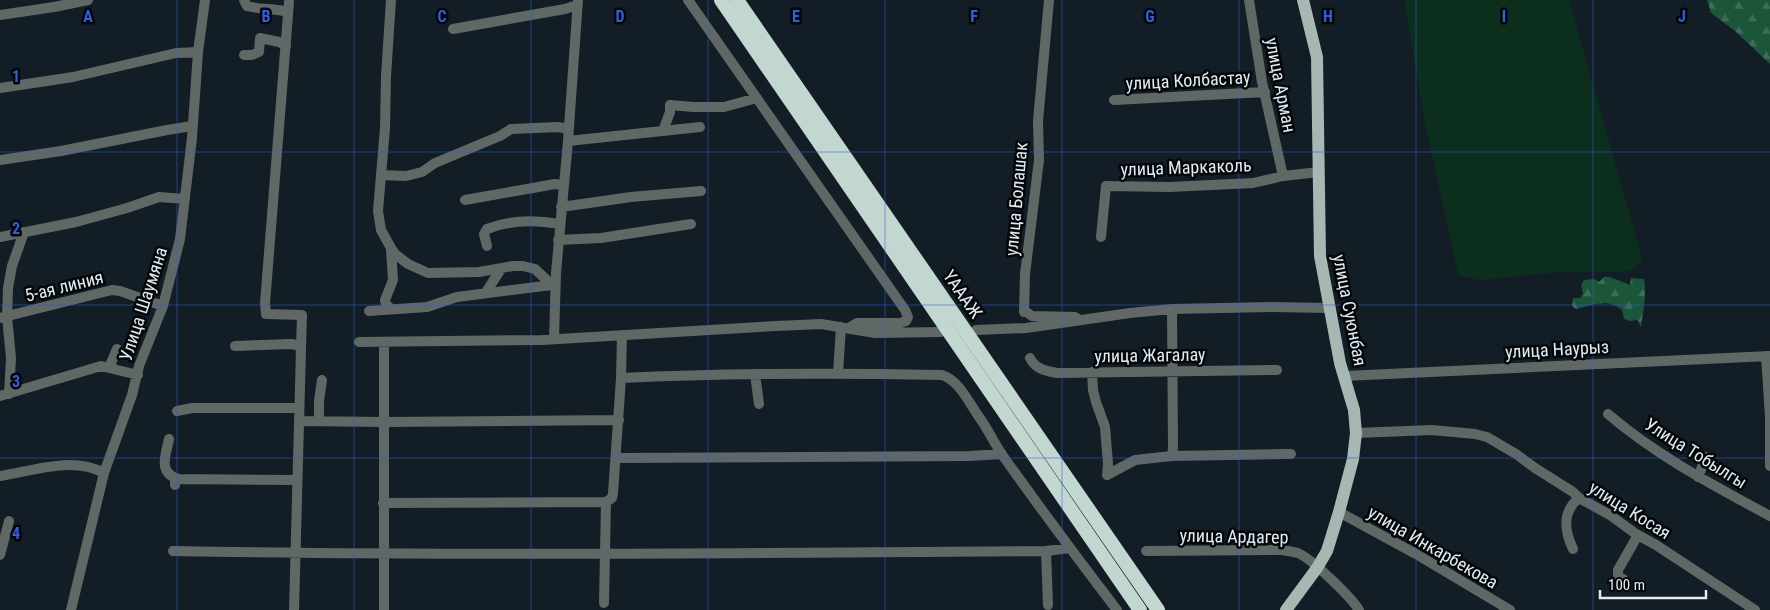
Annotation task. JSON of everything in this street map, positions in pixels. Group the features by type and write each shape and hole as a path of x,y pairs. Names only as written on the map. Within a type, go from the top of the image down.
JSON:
{"highway":[{"name":"ҮАААЖ","path":"722,0 1140,610"},
{"name":"ҮАААЖ","path":"737,0 1158,610"}],"main road":[{"name":"улица Суюнбая","path":"1286,610 1317,568 1326,551 1353,459 1356,433 1354,410 1340,363 1320,256 1316,57 1303,0"}],"street":[{"path":"0,15 39,5 88,0"},
{"name":"Улица Шаумяна","path":"70,610 104,472 138,375 139,366 163,306 180,240 198,52 205,0"},
{"path":"244,0 247,6 256,8 280,9 289,7 265,302 266,314 302,315 300,421 296,480 294,610"},
{"path":"391,0 378,211 380,230 395,254 408,264 428,273 479,272 513,266 535,269 554,284"},
{"path":"688,0 905,310 908,317 906,321 900,323 857,323 845,328"},
{"name":"улица Болашак","path":"1049,0 1038,121 1039,160 1025,274 1024,312 1032,316 1075,317 1080,320"},
{"name":"улица Арман","path":"1249,0 1264,92 1283,176"},
{"path":"453,29 565,9 578,2"},
{"path":"554,339 554,284 568,141 578,2"},
{"path":"244,56 259,52 260,38 279,42 286,46"},
{"path":"0,88 73,76 176,53 198,52"},
{"name":"улица Колбастау","path":"1114,100 1264,92"},
{"path":"662,131 670,112 670,105 724,107 757,98"},
{"path":"0,160 61,151 192,126"},
{"path":"381,175 406,176 422,172 435,162 511,130 558,127 569,129"},
{"path":"568,141 700,127"},
{"name":"улица Маркаколь","path":"1101,237 1106,186 1253,183 1283,176 1318,172"},
{"path":"464,200 555,184 563,185"},
{"path":"561,207 631,197 701,191"},
{"path":"0,236 76,222 159,197 185,198"},
{"path":"487,246 484,234 486,229 495,226 522,222 560,224"},
{"path":"558,240 602,238 691,224"},
{"path":"24,232 10,274 3,317 10,358 4,395 101,366 138,375"},
{"path":"391,248 393,280 386,300 386,304 391,309"},
{"path":"486,292 500,269"},
{"path":"369,311 426,307 457,297 554,284"},
{"name":"5-ая линия","path":"3,317 116,290 163,306"},
{"path":"976,330 1026,328 1172,309 1329,308"},
{"path":"1172,309 1172,456"},
{"path":"359,342 554,339 821,324 875,333 941,332"},
{"path":"838,373 845,328"},
{"path":"383,503 606,502 612,498 621,378 622,335"},
{"path":"384,343 384,610"},
{"path":"235,346 291,344 301,349"},
{"path":"112,368 111,363 117,349"},
{"path":"1768,356 1770,466"},
{"name":"улица Наурыз","path":"1345,376 1768,356"},
{"name":"улица Жагалау","path":"1030,358 1032,363 1043,370 1057,373 1277,370"},
{"path":"1092,372 1093,390 1105,427 1107,475 1135,460 1172,456 1291,454"},
{"path":"621,378 838,373 942,375 949,377 986,426 1002,454 1117,610"},
{"path":"755,374 759,404"},
{"path":"319,421 322,380"},
{"path":"177,411 192,408 299,408"},
{"name":"Улица Тобылгы","path":"1608,414 1646,444 1698,477 1770,516"},
{"path":"300,421 618,420"},
{"name":"улица Косая","path":"1356,433 1432,430 1487,437 1521,457 1580,498 1610,515 1755,610"},
{"path":"169,439 164,454 164,461 168,474 177,482 296,480"},
{"path":"616,458 968,456 1002,454"},
{"path":"1698,477 1706,457"},
{"path":"0,476 51,467 78,465 95,468 104,472"},
{"path":"1573,548 1566,531 1566,518 1572,504 1580,498"},
{"path":"604,603 606,502"},
{"name":"улица Инкарбекова","path":"1339,512 1416,554 1510,610"},
{"path":"0,556 9,521"},
{"path":"1614,528 1637,534 1618,570 1618,576 1622,579"},
{"path":"173,550 296,553 604,554 1046,551 1070,548"},
{"name":"улица Ардагер","path":"1146,551 1283,550 1300,554 1346,593 1359,610"},
{"path":"1046,551 1048,605"}],"green space":[{"path":"1404,0 1569,0 1641,254 1641,262 1636,268 1624,272 1561,272 1479,280 1458,275 1424,118"},
{"path":"1707,0 1770,0 1770,64 1735,31 1711,13"},
{"path":"1604,277 1610,277 1630,285 1631,278 1644,279 1645,297 1641,327 1637,320 1630,321 1624,319 1622,310 1611,304 1605,303 1576,309 1572,306 1573,298 1580,298 1583,294 1581,285 1584,280 1594,279 1599,282"}]}
